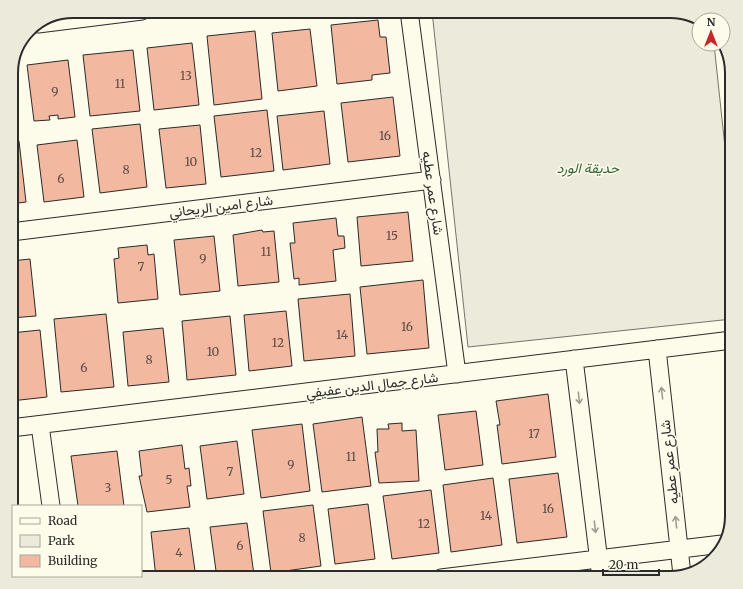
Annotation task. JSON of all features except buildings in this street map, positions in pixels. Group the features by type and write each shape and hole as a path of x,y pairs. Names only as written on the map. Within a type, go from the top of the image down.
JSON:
{"street":[{"path":"53,22 86,18"},
{"name":"شارع عمر عطيه","path":"410,18 457,374"},
{"name":"شارع امين الريحاني","path":"18,231 432,180"},
{"name":"شارع جمال الدين عفيفي","path":"18,427 725,341"},
{"name":"شارع عمر عطيه","path":"657,349 681,570"},
{"path":"574,359 600,571"},
{"path":"40,425 52,505"},
{"path":"499,571 717,545"}],"green space":[{"name":"حديقة الورد","path":"433,18 670,18 691,22 691,52 715,52 725,147 725,320 468,347"}]}
